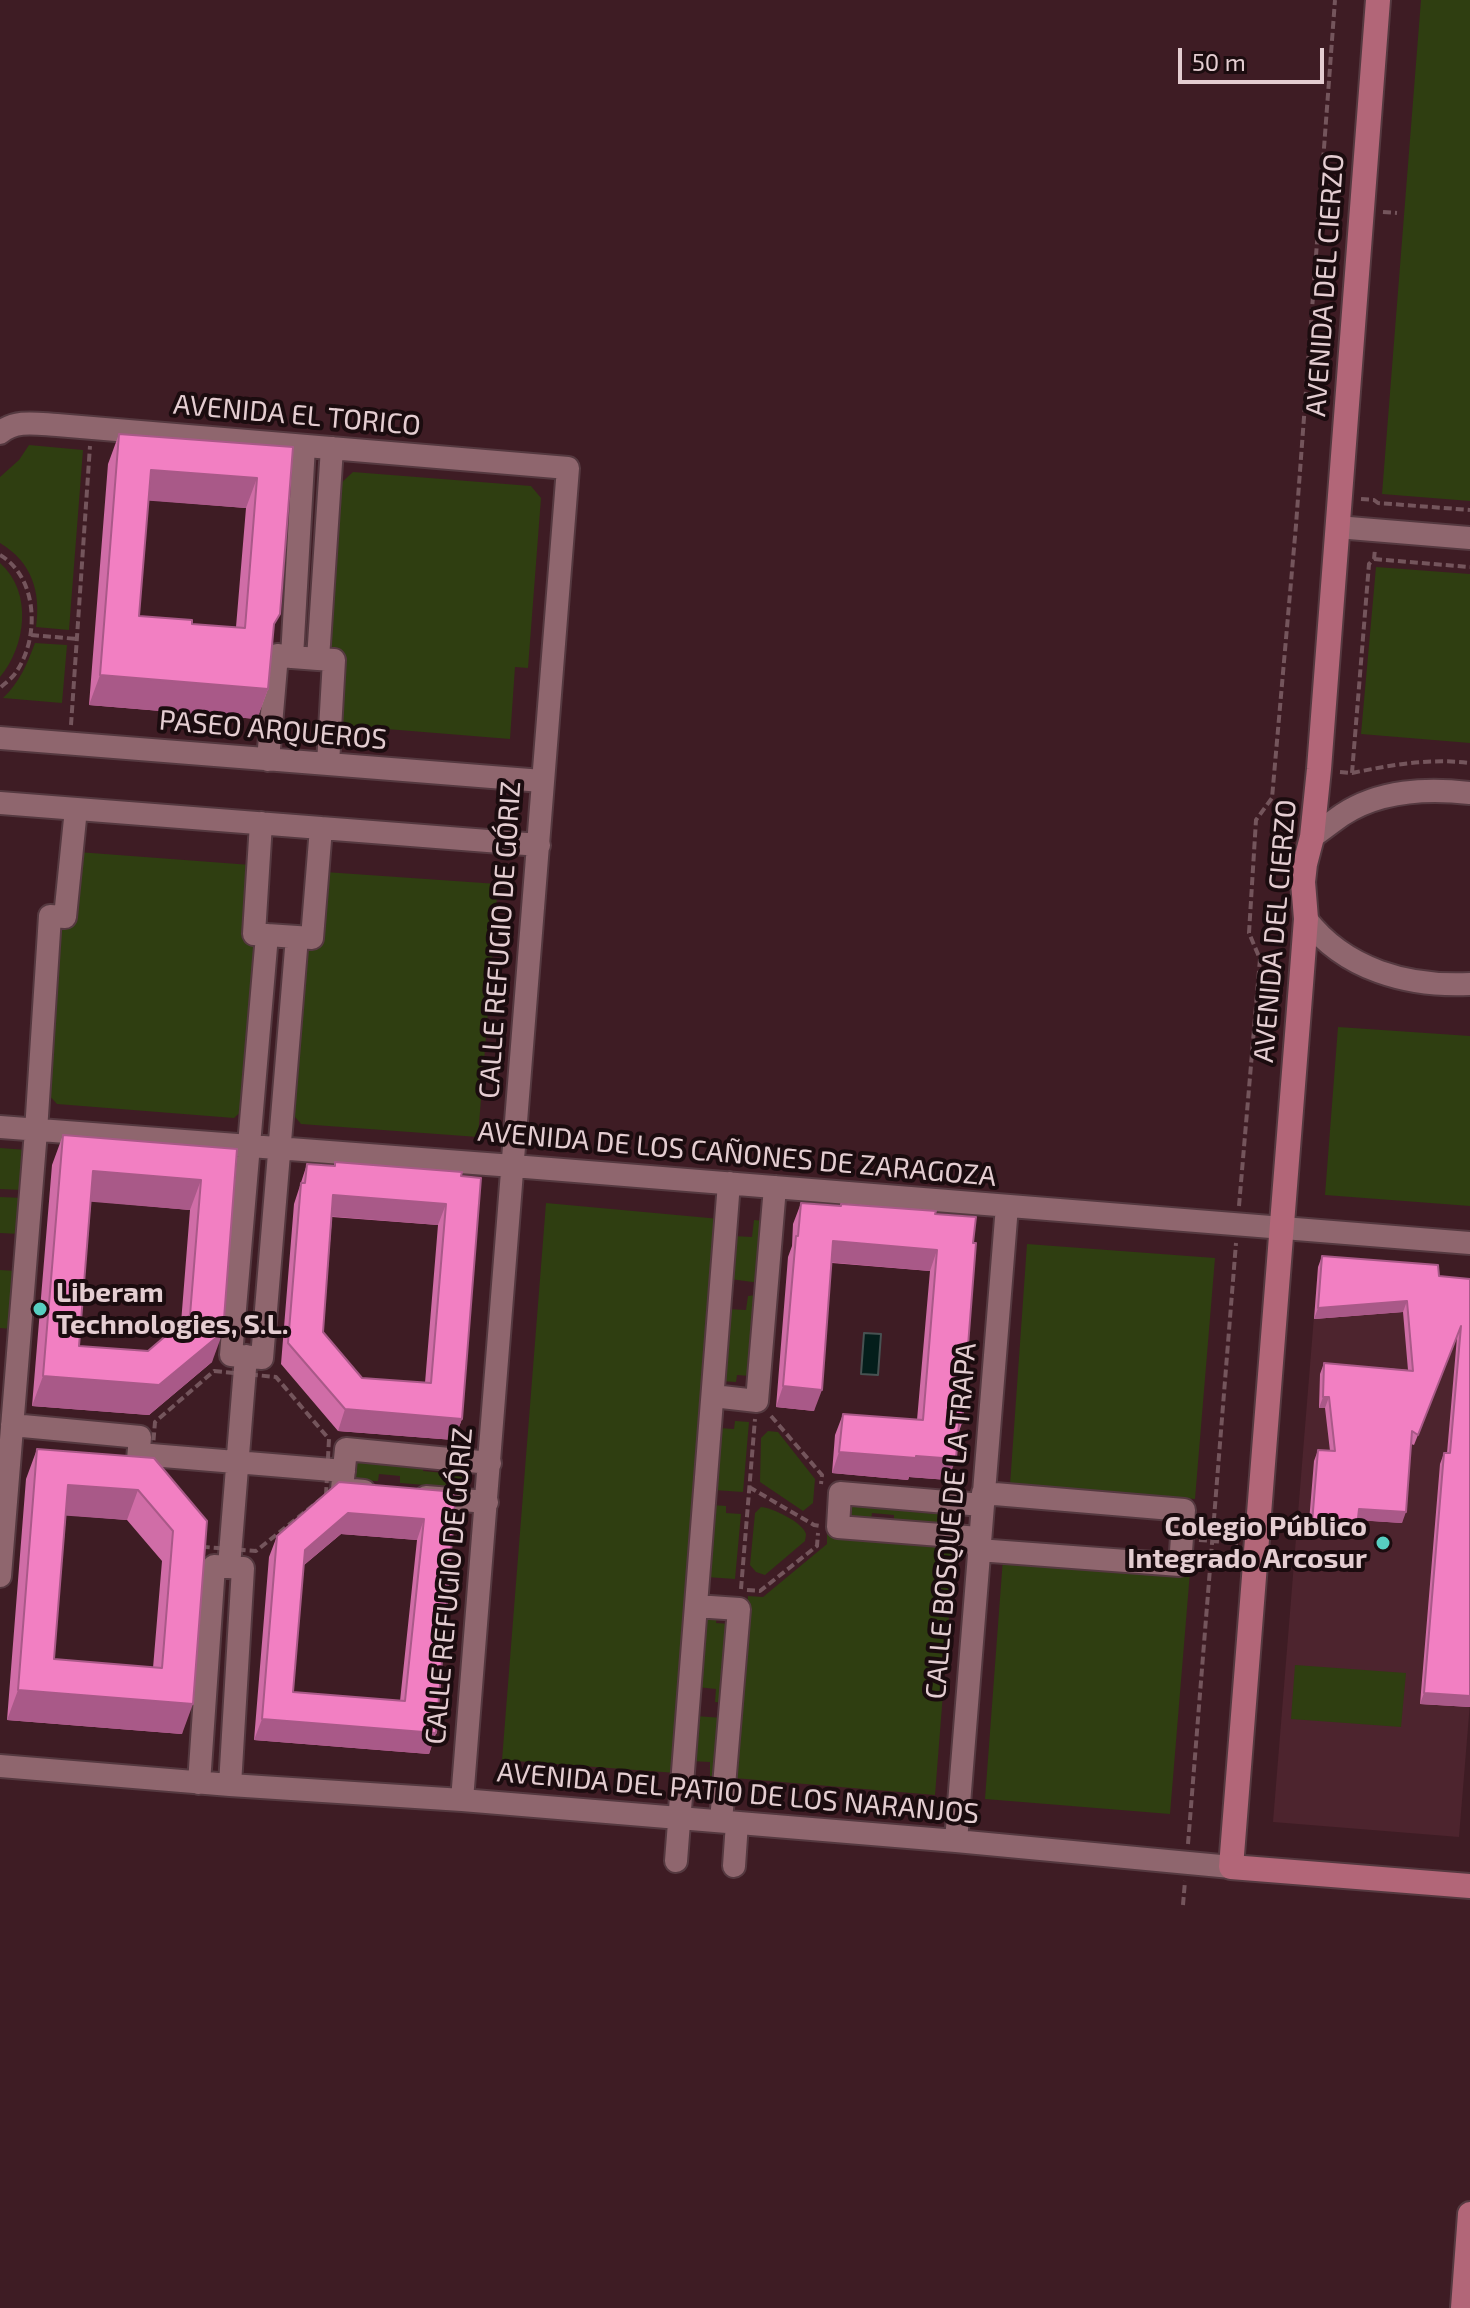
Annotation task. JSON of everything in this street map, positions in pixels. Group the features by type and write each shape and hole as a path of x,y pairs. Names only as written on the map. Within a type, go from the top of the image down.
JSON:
{"main road":[{"name":"AVENIDA DEL CIERZO","path":"1231,1867 1306,919 1304,873 1312,837 1319,769 1378,0"},
{"name":"AVENIDA DEL PATIO DE LOS NARANJOS","path":"1231,1867 1470,1886"},
{"path":"1463,2308 1470,2214"}],"street":[{"name":"AVENIDA EL TORICO","path":"10,428 92,428 568,468"},
{"path":"292,657 304,446"},
{"path":"318,659 332,448"},
{"name":"CALLE REFUGIO DE GÓRIZ","path":"462,1800 568,468"},
{"path":"1337,527 1470,538"},
{"path":"268,760 277,655 334,660 328,764"},
{"name":"PASEO ARQUEROS","path":"0,738 542,781"},
{"path":"1312,837 1345,813 1369,801 1416,791 1470,793"},
{"path":"0,803 539,845"},
{"path":"0,1576 16,1460 12,1425 50,916 65,917 76,809"},
{"path":"261,823 254,934 312,938 321,828"},
{"path":"1306,919 1337,950 1371,969 1416,983 1470,984"},
{"path":"267,935 231,1355 262,1358 297,937"},
{"name":"AVENIDA DE LOS CAÑONES DE ZARAGOZA","path":"0,1127 1470,1243"},
{"path":"676,1861 729,1183"},
{"path":"713,1396 757,1401 775,1187"},
{"name":"CALLE BOSQUE DE LA TRAPA","path":"956,1841 1007,1206"},
{"path":"229,1567 246,1356"},
{"path":"12,1425 140,1437 137,1471 94,1467"},
{"path":"487,1502 342,1489 346,1449 490,1463"},
{"path":"139,1454 344,1471"},
{"path":"840,1493 1184,1510 1180,1565 828,1526 840,1493"},
{"path":"199,1783 214,1566 243,1568 230,1785"},
{"path":"696,1606 740,1599 729,1822 734,1866"},
{"name":"AVENIDA DEL PATIO DE LOS NARANJOS","path":"0,1766 462,1800 1231,1867"}],"path":[{"path":"1183,1905 1260,959 1249,933 1256,820 1272,798 1296,525 1335,0"},
{"path":"69,743 92,428"},
{"path":"1339,498 1470,510"},
{"path":"1352,773 1369,564 1374,559 1378,503"},
{"path":"0,555 17,568 28,592 31,620 24,654 14,674 0,688"},
{"path":"1374,559 1470,567"},
{"path":"30,635 77,639"},
{"path":"1319,769 1352,773 1387,765 1429,761 1470,763"},
{"path":"757,1401 740,1599 760,1591 817,1546 828,1526"},
{"path":"757,1401 822,1475 821,1488"},
{"path":"749,1487 814,1525 828,1526"},
{"path":"819,1513 828,1526"},
{"path":"1182,1539 1257,1544"}],"shaded area":[{"name":"Colegio Público Integrado Arcosur","path":"1318,1267 1470,1279 1470,1703 1459,1837 1273,1822"}],"green space":[{"path":"1421,0 1470,0 1470,501 1382,494"},
{"path":"29,445 83,450 69,630 36,627 37,602 32,579 20,559 0,543 0,477 19,460"},
{"path":"353,472 531,486 541,498 528,668 515,667 510,739 337,725 327,651 341,483"},
{"path":"0,563 18,589 22,619 16,650 0,677"},
{"path":"1376,567 1470,574 1470,743 1361,734"},
{"path":"35,643 67,645 62,703 3,698 18,679"},
{"path":"78,852 251,865 260,940 246,1107 234,1118 57,1104 45,1091 59,924"},
{"path":"325,872 498,884 478,1137 301,1124 290,1111 303,943"},
{"path":"1338,1027 1470,1036 1470,1206 1325,1195"},
{"path":"0,1148 27,1150 23,1190 0,1189"},
{"path":"0,1197 24,1198 21,1234 0,1233"},
{"path":"546,1203 720,1219 676,1773 502,1760"},
{"path":"754,1220 764,1221 760,1283 730,1279 733,1236 752,1237"},
{"path":"1027,1244 1215,1258 1195,1499 1010,1485"},
{"path":"0,1270 16,1271 12,1329 0,1328"},
{"path":"757,1295 750,1376 737,1375 736,1382 721,1381 727,1309 746,1310 748,1296"},
{"path":"735,1421 749,1422 743,1492 714,1490 719,1428 734,1429"},
{"path":"768,1431 778,1432 815,1479 813,1503 803,1511 760,1482 761,1438"},
{"path":"357,1459 423,1464 423,1471 444,1473 445,1466 463,1468 462,1488 400,1483 400,1476 379,1474 378,1481 355,1480"},
{"path":"852,1500 914,1504 914,1512 937,1514 938,1506 957,1507 956,1526 894,1521 894,1515 872,1513 871,1520 851,1518"},
{"path":"712,1505 726,1506 726,1513 741,1514 735,1579 707,1577"},
{"path":"761,1507 786,1516 800,1525 806,1534 805,1541 765,1575 756,1572 750,1565 755,1513"},
{"path":"827,1532 944,1541 954,1554 935,1795 734,1778 748,1596 763,1597 827,1544"},
{"path":"1003,1558 1190,1572 1170,1814 985,1799"},
{"path":"703,1615 717,1616 716,1623 731,1624 725,1703 715,1702 716,1689 697,1687"},
{"path":"1295,1665 1406,1673 1401,1727 1291,1719"},
{"path":"695,1716 723,1718 719,1777 710,1776 710,1762 691,1761"}],"water":[{"path":"864,1333 881,1334 878,1375 861,1374"}],"building":[{"path":"119,434 293,447 280,614 274,624 268,689 100,675","holes":["151,470 257,478 245,628 139,616"]},
{"path":"63,1135 237,1149 223,1332 159,1385 43,1376","holes":["93,1171 201,1180 190,1315 148,1351 79,1346"]},
{"path":"335,1162 462,1172 461,1176 481,1178 462,1419 345,1409 288,1343 301,1183 305,1183 307,1164 335,1166","holes":["333,1195 446,1204 431,1383 362,1378 323,1332"]},
{"path":"801,1203 936,1211 935,1214 976,1217 962,1423 959,1423 956,1459 839,1452 843,1414 923,1420 937,1250 833,1241 822,1390 783,1386"},
{"path":"1322,1256 1438,1265 1439,1276 1470,1279 1470,1696 1424,1693 1444,1453 1450,1453 1461,1326 1418,1435 1412,1431 1406,1512 1359,1509 1357,1527 1312,1523 1318,1450 1335,1451 1329,1397 1323,1397 1324,1363 1413,1371 1407,1301 1318,1308"},
{"path":"37,1449 154,1458 207,1521 193,1704 18,1690","holes":["68,1485 138,1490 173,1531 162,1668 54,1659"]},
{"path":"339,1482 456,1492 436,1733 262,1719 277,1536","holes":["348,1513 424,1519 405,1701 293,1692 305,1550"]}],"place":[{"name":"Liberam Technologies, S.L.","path":"40,1309"},
{"name":"Colegio Público Integrado Arcosur","path":"1383,1543"}]}
